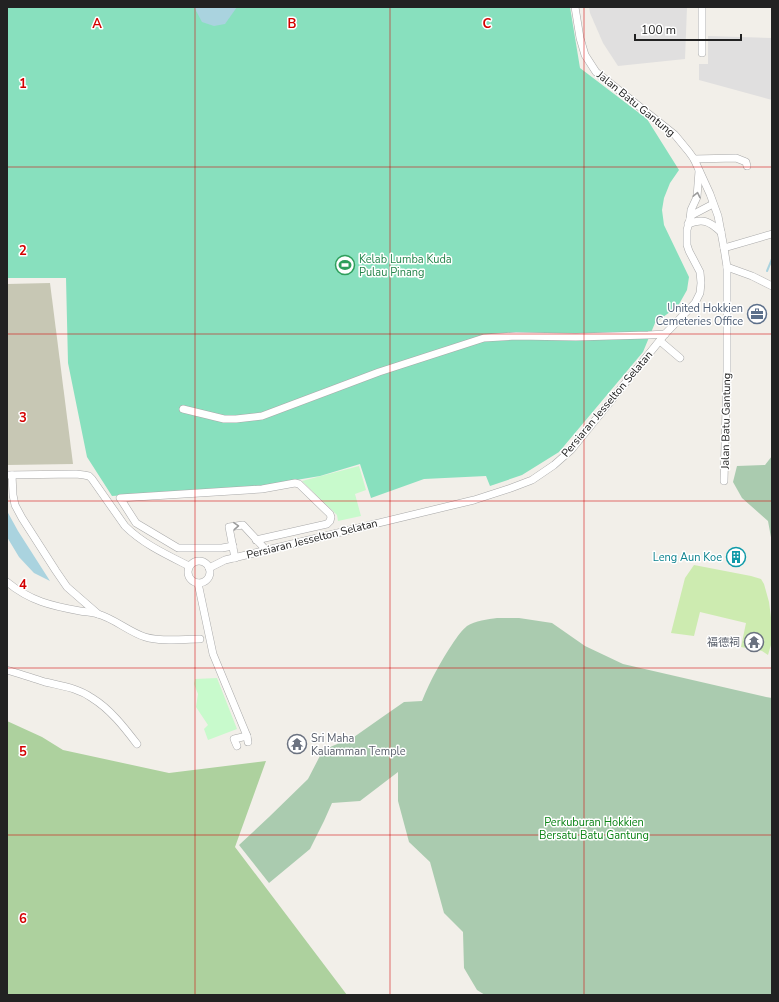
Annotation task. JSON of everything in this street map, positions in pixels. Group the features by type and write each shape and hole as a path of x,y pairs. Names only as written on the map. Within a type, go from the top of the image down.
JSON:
{"street":[{"name":"Jalan Batu Gantung","path":"575,7 580,38 585,55 596,72 675,135 694,158 718,216 727,267 727,372 724,481"},
{"path":"702,7 702,53"},
{"path":"694,158 736,158 746,162 747,166"},
{"name":"Persiaran Jesselton Selatan","path":"209,568 225,560 474,500 532,480 554,465 571,450 665,334 695,303 700,293 700,272 689,251 686,238 691,210 697,197 700,170"},
{"path":"689,222 692,215 713,204"},
{"path":"689,222 704,221 721,232"},
{"path":"724,248 772,234"},
{"path":"727,267 752,276 772,286"},
{"path":"183,409 224,419 262,416 379,372 484,338 516,336 665,334"},
{"path":"660,341 680,358"},
{"path":"98,614 67,587 22,518 15,505 10,475 89,476 96,483 110,506 131,532 158,550 189,566"},
{"path":"233,546 222,548 178,548 136,523 120,498 262,489 295,483 299,484 330,514 331,517 327,524 256,540"},
{"path":"235,558 229,527 243,525 266,550"},
{"path":"194,561 202,561 208,565 210,572 208,578 205,581 198,583 191,580 188,577 187,570 189,566 194,561"},
{"path":"7,582 22,593 42,603 98,614 114,620 144,637 162,640 200,639"},
{"path":"198,583 213,654 247,739 234,739 236,746"},
{"path":"7,670 46,682 69,687 92,698 109,711 124,727 136,744"}],"shaded area":[{"path":"589,7 687,7 685,59 618,66 603,43 590,13"},
{"path":"708,36 772,38 772,100 699,80 699,64 708,64"},
{"path":"50,283 73,464 7,465 7,284"}],"green space":[{"name":"Kelab Lumba Kuda Pulau Pinang","path":"7,7 570,7 580,68 647,119 679,170 670,183 664,198 662,210 664,225 689,277 687,290 678,306 655,323 643,352 559,452 522,475 490,486 486,476 424,479 371,498 360,464 320,476 260,486 112,496 87,457 68,363 66,278 7,278"},
{"path":"772,456 772,543 768,521 742,498 733,482 737,466 765,465"},
{"path":"359,466 366,490 355,494 361,516 338,521 337,515 302,481"},
{"path":"694,565 761,579 769,602 772,625 771,645 768,655 762,651 741,647 746,623 700,612 694,636 671,633 685,578"},
{"name":"Perkuburan Hokkien Bersatu Batu Gantung","path":"497,618 519,618 552,623 585,646 623,664 772,698 772,995 485,995 477,990 464,968 463,932 444,913 430,862 409,842 398,801 398,772 360,801 332,803 310,849 269,883 239,845 308,779 323,750 354,737 404,702 422,701 440,664 463,630 467,626 474,623"},
{"path":"217,678 237,729 208,740 204,729 208,725 196,707 198,694 194,684 195,679"},
{"path":"7,721 42,737 63,750 169,773 266,761 235,847 347,995 7,995"}],"water":[{"path":"194,7 237,7 225,24 214,26 202,22"},
{"path":"7,511 50,581 34,573 19,557 7,537"}],"waterway":[{"path":"767,271 772,259"}],"place":[{"name":"Kelab Lumba Kuda Pulau Pinang","path":"345,265"},
{"name":"United Hokkien Cemeteries Office","path":"757,314"},
{"name":"Leng Aun Koe","path":"736,557"},
{"name":"福德祠","path":"754,642"},
{"name":"Sri Maha Kaliamman Temple","path":"297,744"}]}
